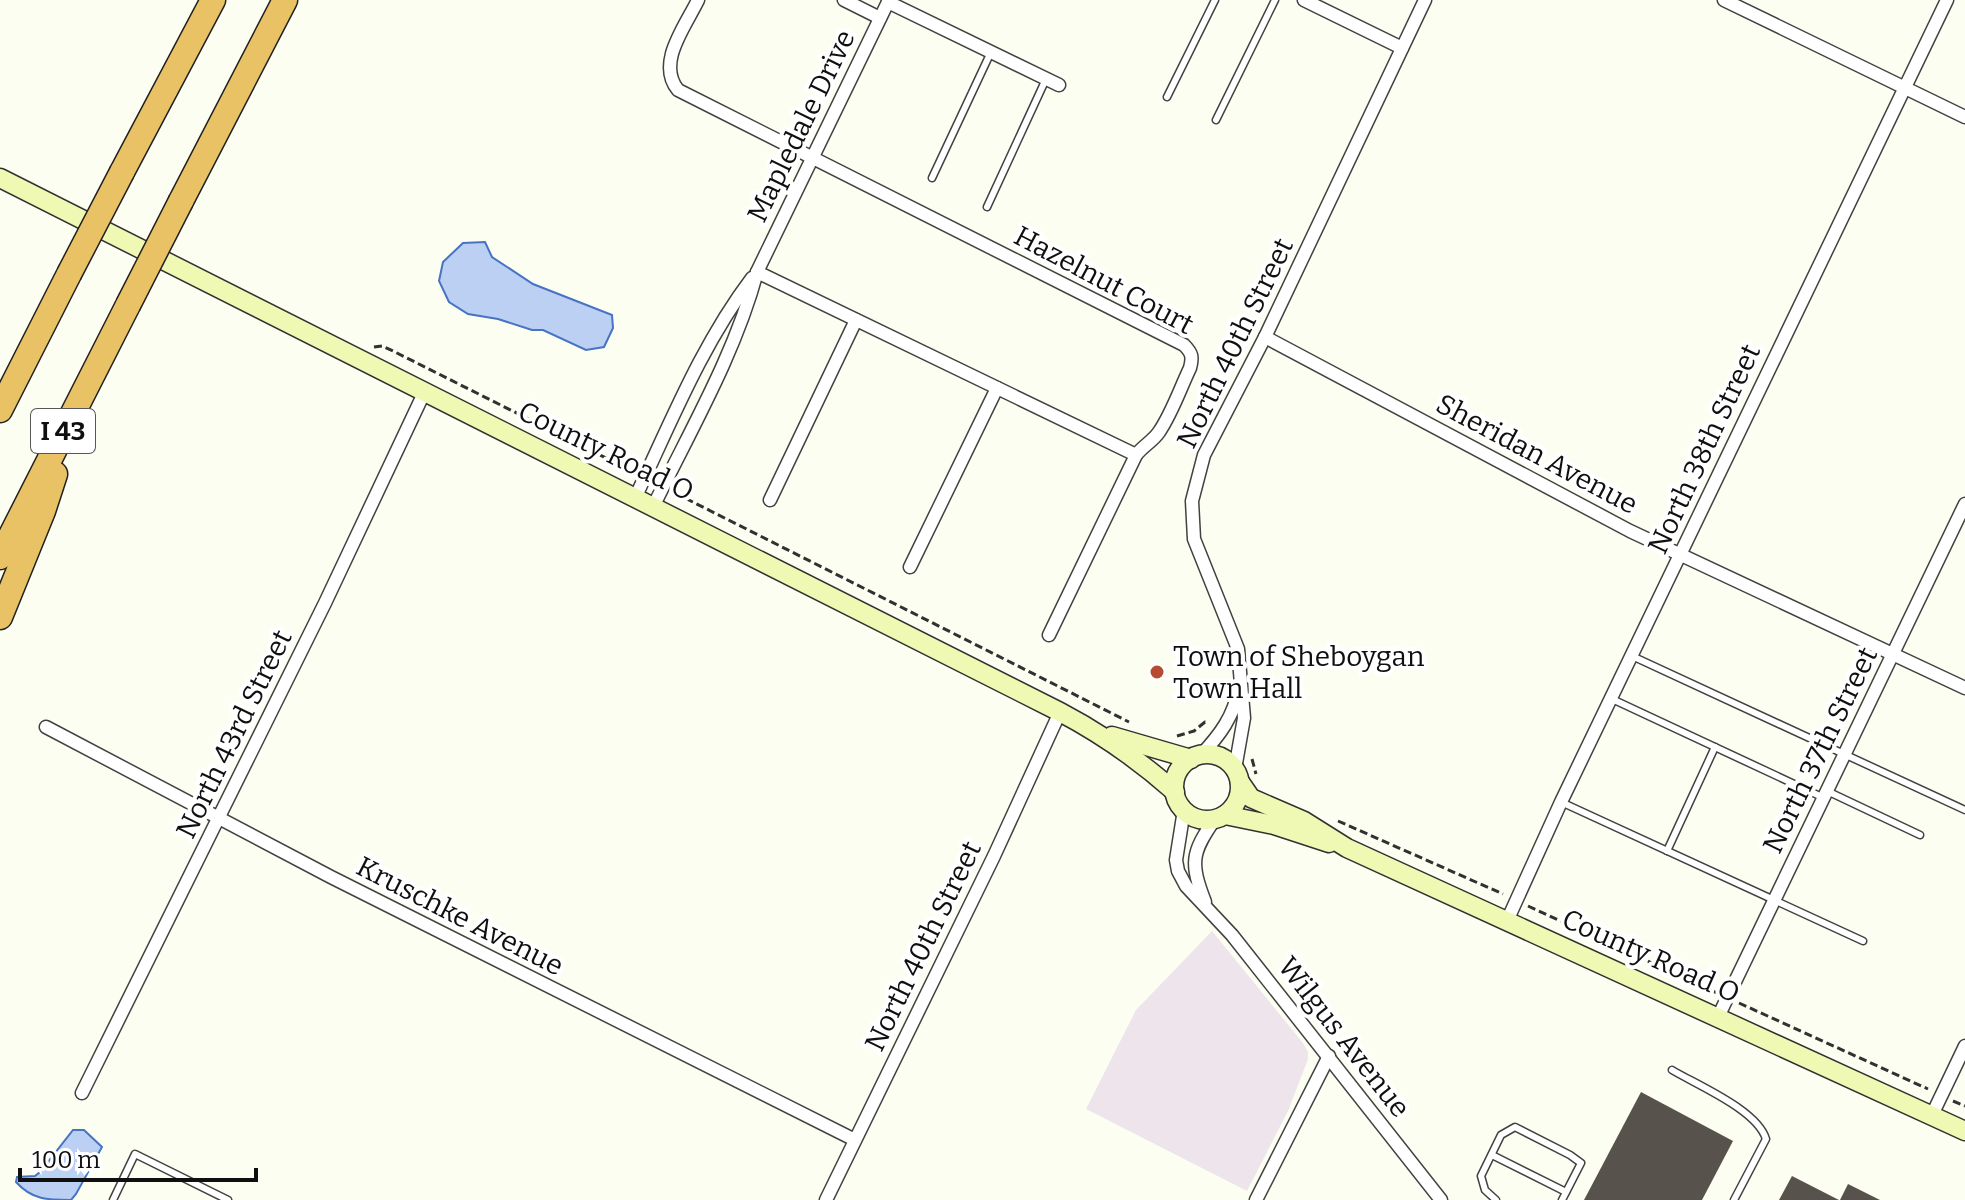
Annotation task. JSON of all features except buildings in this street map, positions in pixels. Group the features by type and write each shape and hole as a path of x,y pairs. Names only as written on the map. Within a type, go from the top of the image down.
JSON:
{"highway":[{"name":"I 43","path":"0,410 213,0"},
{"name":"I 43","path":"0,557 285,0"},
{"path":"0,402 19,373"},
{"path":"0,617 43,511 77,402"}],"street":[{"name":"Hazelnut Court","path":"698,0 668,61 671,81 684,94 813,156 1184,345 1193,358 1164,425 1136,455 1049,635"},
{"path":"844,0 880,18"},
{"path":"1304,0 1402,48"},
{"name":"North 40th Street","path":"1244,776 1240,741 1244,709 1238,649 1194,539 1192,501 1204,455 1265,337 1425,0"},
{"path":"1724,0 1965,117"},
{"name":"North 38th Street","path":"1507,921 1561,802 1947,0"},
{"name":"Mapledale Drive","path":"654,505 732,347 757,272 888,1"},
{"path":"888,1 1059,85"},
{"name":"County Road O","path":"0,178 1060,712 1094,730 1145,765 1175,792"},
{"name":"Mapledale Drive","path":"636,496 708,344 727,310 757,272"},
{"path":"757,272 1136,455"},
{"path":"770,500 856,320"},
{"name":"Sheridan Avenue","path":"1265,337 1680,556 1965,688"},
{"path":"910,567 997,388"},
{"name":"North 43rd Street","path":"82,1093 424,393"},
{"name":"North 37th Street","path":"1718,1017 1965,504"},
{"path":"1094,730 1196,757 1220,757 1244,776 1237,801 1220,817 1204,820 1184,810 1175,792 1178,773 1196,757 1221,733 1236,701 1240,681"},
{"name":"North 40th Street","path":"826,1200 994,856 1060,712"},
{"name":"Kruschke Avenue","path":"46,727 218,819 551,989 855,1140"},
{"name":"County Road O","path":"1244,776 1251,798 1304,821 1347,848 1965,1131"},
{"name":"Wilgus Avenue","path":"1184,810 1176,866 1186,886 1207,905 1441,1200"},
{"name":"County Road O","path":"1220,817 1274,825 1347,848"},
{"name":"Wilgus Avenue","path":"1207,905 1196,879 1194,859 1201,839 1220,817"},
{"path":"1932,1115 1965,1046"},
{"path":"1256,1200 1329,1056"}],"lane":[{"path":"1167,97 1215,0"},
{"path":"1216,120 1275,0"},
{"path":"932,178 991,52"},
{"path":"987,207 1046,79"},
{"path":"1632,656 1965,810"},
{"path":"1612,699 1920,835"},
{"path":"1667,851 1715,747"},
{"path":"1561,802 1863,941"},
{"path":"1672,1070 1752,1117 1763,1129 1766,1139 1734,1200"},
{"path":"1496,1200 1482,1184 1481,1176 1501,1135 1515,1127 1581,1163 1562,1200"},
{"path":"113,1200 135,1154 228,1200"},
{"path":"1492,1155 1566,1192"}],"path":[{"path":"359,359 376,345 393,351 645,477"},
{"path":"663,487 1140,728"},
{"path":"1174,737 1194,731 1205,722 1221,733"},
{"path":"1240,741 1254,743 1253,767 1244,776"},
{"path":"1330,817 1965,1106"}],"shaded area":[{"path":"1212,931 1308,1052 1288,1111 1247,1191 1086,1109 1136,1010"}],"water":[{"path":"485,242 492,257 533,284 612,315 613,328 604,347 586,350 543,330 468,314 449,302 439,281 443,262 463,243"},
{"path":"73,1130 84,1130 102,1147 71,1200 41,1198 22,1188 16,1182 17,1177 35,1176 40,1172"}],"place":[{"name":"Town of Sheboygan Town Hall","path":"1157,672"}]}
